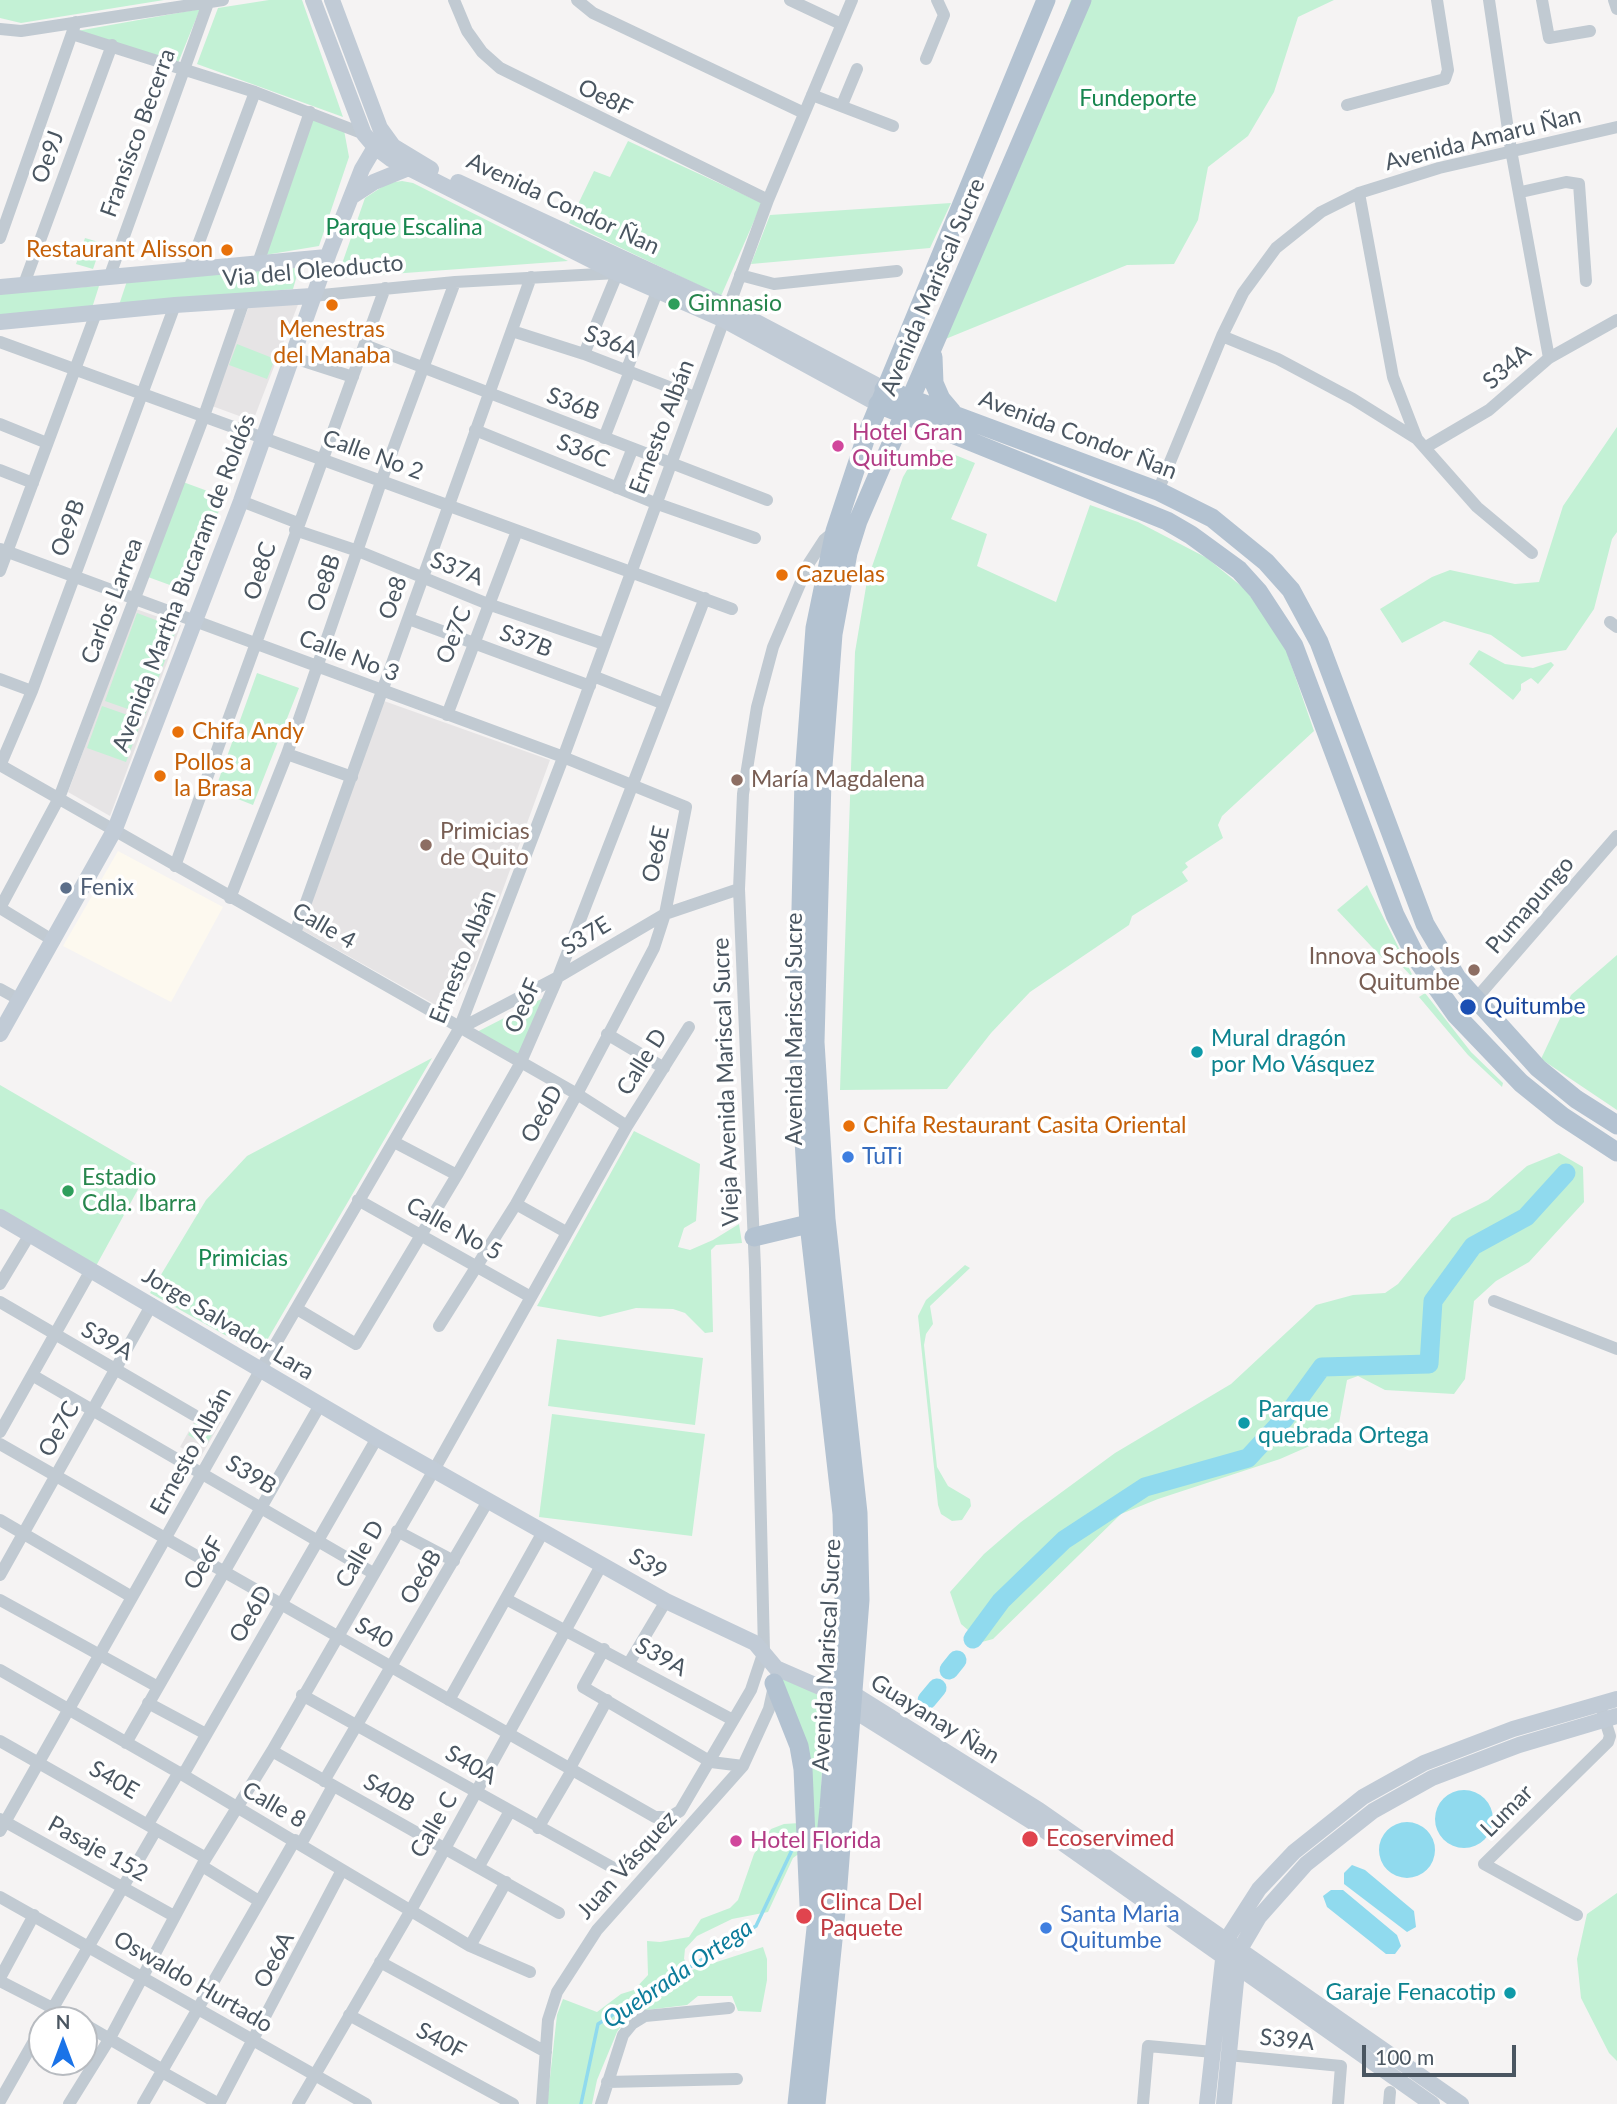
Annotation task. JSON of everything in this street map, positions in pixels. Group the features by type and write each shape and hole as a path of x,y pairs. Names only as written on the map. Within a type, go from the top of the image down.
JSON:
{"main road":[{"name":"Avenida Mariscal Sucre","path":"797,2104 812,1983 822,1866 836,1809 860,1600 859,1554 831,1347 798,1039 803,778 815,628 835,531 881,396 1046,0"},
{"name":"Avenida Mariscal Sucre","path":"818,1222 815,1042 822,779 833,634 848,553 886,449 935,347 1082,0"},
{"path":"935,347 932,365 934,383 941,399 953,412"},
{"name":"Avenida Condor Ñan","path":"881,396 912,396 1158,491 1212,518 1266,562 1291,590 1319,642 1425,924 1474,1001 1538,1068 1576,1099 1617,1125"},
{"name":"Avenida Condor Ñan","path":"881,396 903,416 1167,521 1191,534 1240,570 1258,591 1294,646 1395,915 1418,961 1456,1015 1521,1083 1562,1116 1617,1152"},
{"path":"886,449 914,436 944,433"},
{"path":"754,1237 818,1222"},
{"path":"775,1675 799,1746 803,1769 805,1824 822,1866"},
{"name":"Avenida Mariscal Sucre","path":"816,2104 822,1866"}],"street":[{"path":"0,29 21,31 74,28 223,0"},
{"name":"Avenida Condor Ñan","path":"313,0 375,139 406,169 726,314"},
{"name":"Avenida Condor Ñan","path":"332,0 375,139"},
{"name":"Oe8F","path":"454,0 467,31 482,52 500,68 604,128 768,200"},
{"path":"577,0 593,13 804,113"},
{"path":"790,0 841,24"},
{"name":"Ernesto Albán","path":"2,1824 261,1368 298,1309 458,1029 563,758 768,200 852,0"},
{"path":"926,59 944,15 937,0"},
{"path":"1347,105 1445,79 1448,70 1437,0"},
{"path":"1489,0 1511,150 1521,192 1549,358"},
{"path":"1542,0 1549,38 1590,31"},
{"path":"1614,0 1617,9"},
{"name":"Fransisco Becerra","path":"109,278 208,3"},
{"path":"74,28 112,45 310,112 375,139"},
{"path":"0,238 74,28"},
{"name":"Oe9J","path":"24,284 112,45"},
{"path":"842,105 857,69"},
{"path":"189,269 255,92"},
{"path":"812,95 893,126"},
{"path":"258,263 310,112"},
{"name":"Avenida Amaru Ñan","path":"1158,491 1222,336 1243,293 1276,248 1321,212 1359,193 1464,161 1617,127"},
{"name":"Avenida Condor Ñan","path":"375,139 393,146 420,164 620,267 657,292 726,314"},
{"name":"Avenida Martha Bucaram de Roldós","path":"0,1034 115,829 241,501 312,296 375,139"},
{"path":"351,197 374,182 406,169"},
{"path":"1521,192 1566,182 1579,184 1586,282"},
{"path":"1359,193 1393,377 1421,443"},
{"name":"Via del Oleoducto","path":"0,287 327,257"},
{"path":"584,354 620,267"},
{"name":"Via del Oleoducto","path":"0,322 620,267"},
{"path":"740,275 774,284 897,271"},
{"name":"Oe8","path":"295,933 531,277"},
{"name":"Oe8B","path":"230,898 287,754 382,479 456,282"},
{"name":"Oe8C","path":"176,866 385,289"},
{"path":"604,438 657,292"},
{"name":"Carlos Larrea","path":"0,908 59,798 136,599 244,301"},
{"name":"Oe9B","path":"0,765 32,691 140,393 175,305"},
{"path":"0,571 4,551 33,483 96,313"},
{"path":"726,314 881,396"},
{"name":"S34A","path":"1421,443 1489,410 1549,358 1617,320"},
{"name":"S36A","path":"512,331 629,370 695,397"},
{"path":"1222,336 1278,359 1353,399 1421,443 1477,507 1532,553"},
{"name":"Calle No 2","path":"0,342 74,371 382,479 732,609"},
{"name":"S36B","path":"365,345 767,500"},
{"path":"291,357 353,377"},
{"path":"0,425 47,443"},
{"name":"S36C","path":"475,430 655,503 755,538"},
{"path":"617,488 632,450"},
{"path":"0,470 33,483"},
{"name":"S37A","path":"241,501 422,578 604,644"},
{"name":"Oe7C","path":"447,715 517,531"},
{"name":"Vieja Avenida Mariscal Sucre","path":"764,1651 754,1237 739,889 743,794 763,683 773,647 809,563 824,540 835,531"},
{"name":"Calle No 3","path":"4,551 258,643 682,804"},
{"name":"Oe6F","path":"298,1309 356,1343 423,1235 520,1064 558,977 705,598"},
{"name":"S37B","path":"409,619 472,644 664,704"},
{"path":"0,679 32,691"},
{"path":"287,754 352,777"},
{"name":"Calle 4","path":"0,765 458,1029 577,1094 627,1126"},
{"name":"Oe6E","path":"665,914 687,812 682,804"},
{"name":"Pumapungo","path":"1474,1001 1617,836"},
{"name":"S37E","path":"458,1029 558,977 665,914 739,889"},
{"path":"0,908 54,941"},
{"name":"Oe6D","path":"439,1326 516,1203 577,1094 654,948 665,914"},
{"path":"0,989 20,1000"},
{"name":"Calle D","path":"69,2104 110,2038 204,1862 272,1751 434,1470 529,1296 627,1126 689,1027"},
{"path":"607,1034 664,1068"},
{"path":"394,1142 457,1175"},
{"name":"Calle No 5","path":"358,1200 529,1296"},
{"path":"516,1203 566,1232"},
{"name":"Jorge Salvador Lara","path":"0,1217 434,1470"},
{"path":"0,1284 30,1234"},
{"path":"0,1432 92,1270"},
{"path":"1494,1301 1617,1349"},
{"name":"S39A","path":"0,1302 54,1336 194,1415"},
{"name":"Oe7C","path":"0,1575 152,1304"},
{"name":"S39B","path":"32,1375 203,1471 373,1573"},
{"name":"Oe6F","path":"126,1743 320,1405"},
{"name":"Oe6D","path":"54,2006 181,1773 377,1438"},
{"name":"S40","path":"0,1444 655,1817"},
{"name":"S39","path":"434,1470 666,1601 737,1633 764,1651 775,1675"},
{"name":"Oe6B","path":"143,2104 260,1901 298,1842 357,1725 393,1668 488,1501"},
{"path":"0,1520 132,1597"},
{"path":"397,1531 454,1561"},
{"path":"449,1700 543,1532"},
{"name":"Calle C","path":"298,2104 411,1910 603,1564"},
{"name":"S39A","path":"506,1599 733,1720"},
{"path":"0,1600 98,1656 158,1686"},
{"path":"629,1663 666,1601"},
{"path":"604,1649 583,1687 710,1762 743,1766"},
{"name":"Juan Vásquez","path":"655,1817 670,1817 680,1811 751,1690 764,1651"},
{"name":"Calle 8","path":"0,1670 181,1773 237,1809 298,1842 470,1946 530,1972"},
{"path":"775,1675 847,1699"},
{"name":"Juan Vásquez","path":"542,2104 548,2020 557,1992 585,1946 743,1766 769,1709 775,1675"},
{"name":"S40A","path":"302,1695 619,1871"},
{"name":"Guayanay Ñan","path":"847,1699 1224,1948 1390,2065 1461,2104"},
{"path":"1224,2104 1221,2054 1224,1948 1268,1878 1319,1830 1363,1797 1424,1763 1471,1743 1617,1699"},
{"path":"538,1828 607,1700"},
{"path":"148,1703 206,1734"},
{"name":"Lumar","path":"1577,1914 1481,1868 1608,1742 1611,1718 1600,1704"},
{"path":"1207,2104 1221,2054 1238,1959 1281,1889 1306,1864 1373,1811 1432,1778 1477,1759 1611,1718"},
{"name":"S40E","path":"0,1741 152,1827 260,1901"},
{"name":"S40B","path":"272,1751 559,1913"},
{"path":"479,1866 510,1811"},
{"name":"Pasaje 152","path":"2,1824 122,1885 174,1916"},
{"name":"Oe6A","path":"219,2104 254,2042 342,1870"},
{"path":"470,1946 506,1882"},
{"name":"Oswaldo Hurtado","path":"0,1897 366,2104"},
{"path":"34,1915 0,1979 49,2006"},
{"path":"380,1962 546,2052"},
{"path":"601,2104 623,2035 632,2024 645,2016 729,2008"},
{"name":"S40F","path":"349,2015 513,2104"},
{"path":"98,2032 219,2104"},
{"name":"S39A","path":"1143,2104 1148,2046 1341,2066 1338,2104"},
{"path":"0,2101 28,2052"},
{"name":"Guayanay Ñan","path":"1390,2065 1432,2104"},
{"path":"607,2082 737,2079"}],"shaded area":[{"path":"299,302 253,421 212,406 249,306"},
{"path":"136,609 181,625 110,816 68,792"},
{"name":"Primicias de Quito","path":"384,701 550,760 474,969 450,1013 302,930"},
{"path":"118,851 223,907 171,1002 63,946"},
{"path":"200,1411 221,1422 200,1458 180,1447"}],"green space":[{"path":"0,0 164,0 21,23 0,18"},
{"path":"269,0 302,0 343,117 197,64 218,8"},
{"name":"Fundeporte","path":"1071,0 1334,0 1298,17 1274,92 1248,136 1208,167 1198,220 1174,264 1127,265 943,340"},
{"path":"200,9 178,63 77,31"},
{"path":"313,118 344,130 349,157 319,246 265,255"},
{"path":"628,141 762,203 721,296 569,223 594,171 610,177"},
{"name":"Parque Escalina","path":"388,183 413,183 568,261 337,278 365,198"},
{"path":"951,203 930,248 751,264 770,215"},
{"path":"85,238 102,243 93,269 76,264"},
{"path":"300,265 293,289 119,305 127,281"},
{"path":"99,286 92,308 0,317 0,293"},
{"path":"237,344 275,359 267,379 229,365"},
{"path":"1617,427 1617,532 1612,539 1594,609 1566,650 1522,657 1491,635 1444,621 1402,643 1380,609 1432,577 1450,570 1515,584 1539,582 1563,506"},
{"path":"932,450 943,450 975,463 951,519 987,534 977,566 1056,602 1090,505 1138,522 1207,558 1246,590 1284,644 1314,731 1222,816 1218,825 1223,838 1185,863 1188,867 1182,872 1188,881 1132,916 1129,925 1030,992 991,1033 947,1089 840,1090 855,652 867,581 903,477 914,458"},
{"path":"183,482 224,497 189,592 148,577"},
{"path":"137,613 177,628 145,715 105,701"},
{"path":"1479,650 1505,664 1533,668 1551,662 1554,665 1538,684 1531,678 1521,684 1521,690 1513,700 1469,664"},
{"path":"257,673 299,688 253,805 215,790"},
{"path":"102,706 142,720 126,762 87,748"},
{"path":"1367,885 1415,980 1395,959 1387,963 1337,910"},
{"path":"1617,955 1617,1110 1541,1059 1571,995"},
{"path":"1425,993 1471,1052 1503,1083 1502,1087 1468,1055 1419,997"},
{"path":"549,995 518,1058 473,1034"},
{"name":"Primicias","path":"432,1058 259,1354 150,1293 206,1200 247,1156"},
{"name":"Estadio Cdla. Ibarra","path":"0,1085 148,1171 96,1266 0,1212"},
{"path":"634,1131 700,1164 696,1221 684,1228 678,1247 690,1250 739,1224 742,1243 716,1245 711,1250 713,1332 705,1333 685,1313 673,1309 636,1308 600,1317 537,1306"},
{"path":"1559,1153 1583,1167 1584,1202 1529,1262 1496,1281 1474,1301 1465,1379 1454,1394 1385,1390 1358,1376 1347,1380 1337,1434 1280,1459 1121,1514 993,1639 982,1642 961,1624 950,1592 984,1554 1021,1522 1115,1453 1231,1384 1316,1305 1353,1295 1385,1293 1398,1284 1452,1218 1488,1200 1527,1166"},
{"path":"965,1265 970,1268 930,1306 933,1324 926,1334 924,1345 937,1467 948,1486 970,1499 971,1506 962,1520 952,1521 941,1514 938,1505 918,1316 926,1300"},
{"path":"557,1339 703,1358 695,1425 548,1406"},
{"path":"201,1412 219,1422 206,1445 188,1435"},
{"path":"552,1414 705,1434 692,1536 539,1517"},
{"path":"779,1673 825,1699 818,1863"},
{"path":"800,1823 800,1853 793,1858 768,1912 732,1919 697,1936 685,1949 684,1959 692,1970 763,1947 767,1959 767,1980 761,2012 738,2011 732,1996 698,1996 687,2005 638,2011 627,2018 617,2032 597,2080 592,2104 547,2104 557,2015 563,1999 597,2012 621,1994 634,1990 648,1975 647,1941 660,1942 689,1937 701,1919 730,1908 738,1900 754,1854 771,1829 784,1824"},
{"path":"1617,1893 1617,2061 1609,2053 1581,1998 1577,1959 1587,1914"}],"water":[{"path":"1458,1790 1470,1790 1485,1798 1493,1813 1493,1825 1485,1840 1470,1848 1458,1848 1443,1840 1435,1825 1435,1813 1443,1798"},
{"path":"1407,1822 1418,1824 1427,1830 1433,1839 1433,1861 1427,1870 1418,1876 1407,1878 1396,1876 1387,1870 1381,1861 1379,1850 1381,1839 1387,1830 1396,1824"},
{"path":"1352,1865 1365,1870 1414,1911 1416,1927 1407,1932 1344,1884 1344,1873"},
{"path":"1331,1890 1343,1890 1397,1935 1401,1946 1395,1954 1386,1954 1327,1907 1323,1896"}],"waterway":[{"name":"Quebrada Ortega","path":"973,1639 1001,1601 1064,1540 1145,1487 1248,1458 1285,1418 1322,1367 1429,1364 1433,1301 1473,1246 1526,1217 1566,1173"},
{"name":"Quebrada Ortega","path":"949,1670 957,1660"},
{"name":"Quebrada Ortega","path":"927,1700 937,1688"},
{"name":"Quebrada Ortega","path":"581,2104 598,2024 756,1926 792,1850"}],"place":[{"name":"Restaurant Alisson","path":"227,250"},
{"name":"Gimnasio","path":"674,304"},
{"name":"Menestras del Manaba","path":"332,305"},
{"name":"Hotel Gran Quitumbe","path":"838,446"},
{"name":"Cazuelas","path":"782,575"},
{"name":"Chifa Andy","path":"178,732"},
{"name":"Pollos a la Brasa","path":"160,776"},
{"name":"María Magdalena","path":"737,780"},
{"name":"Primicias de Quito","path":"426,845"},
{"name":"Fenix","path":"66,888"},
{"name":"Innova Schools Quitumbe","path":"1474,970"},
{"name":"Quitumbe","path":"1468,1007"},
{"name":"Mural dragón por Mo Vásquez","path":"1197,1052"},
{"name":"Chifa Restaurant Casita Oriental","path":"849,1126"},
{"name":"TuTi","path":"848,1157"},
{"name":"Estadio Cdla. Ibarra","path":"68,1191"},
{"name":"Parque quebrada Ortega","path":"1244,1423"},
{"name":"Ecoservimed","path":"1030,1839"},
{"name":"Hotel Florida","path":"736,1841"},
{"name":"Clinca Del Paquete","path":"804,1916"},
{"name":"Santa Maria Quitumbe","path":"1046,1928"},
{"name":"Garaje Fenacotip","path":"1510,1993"}]}
